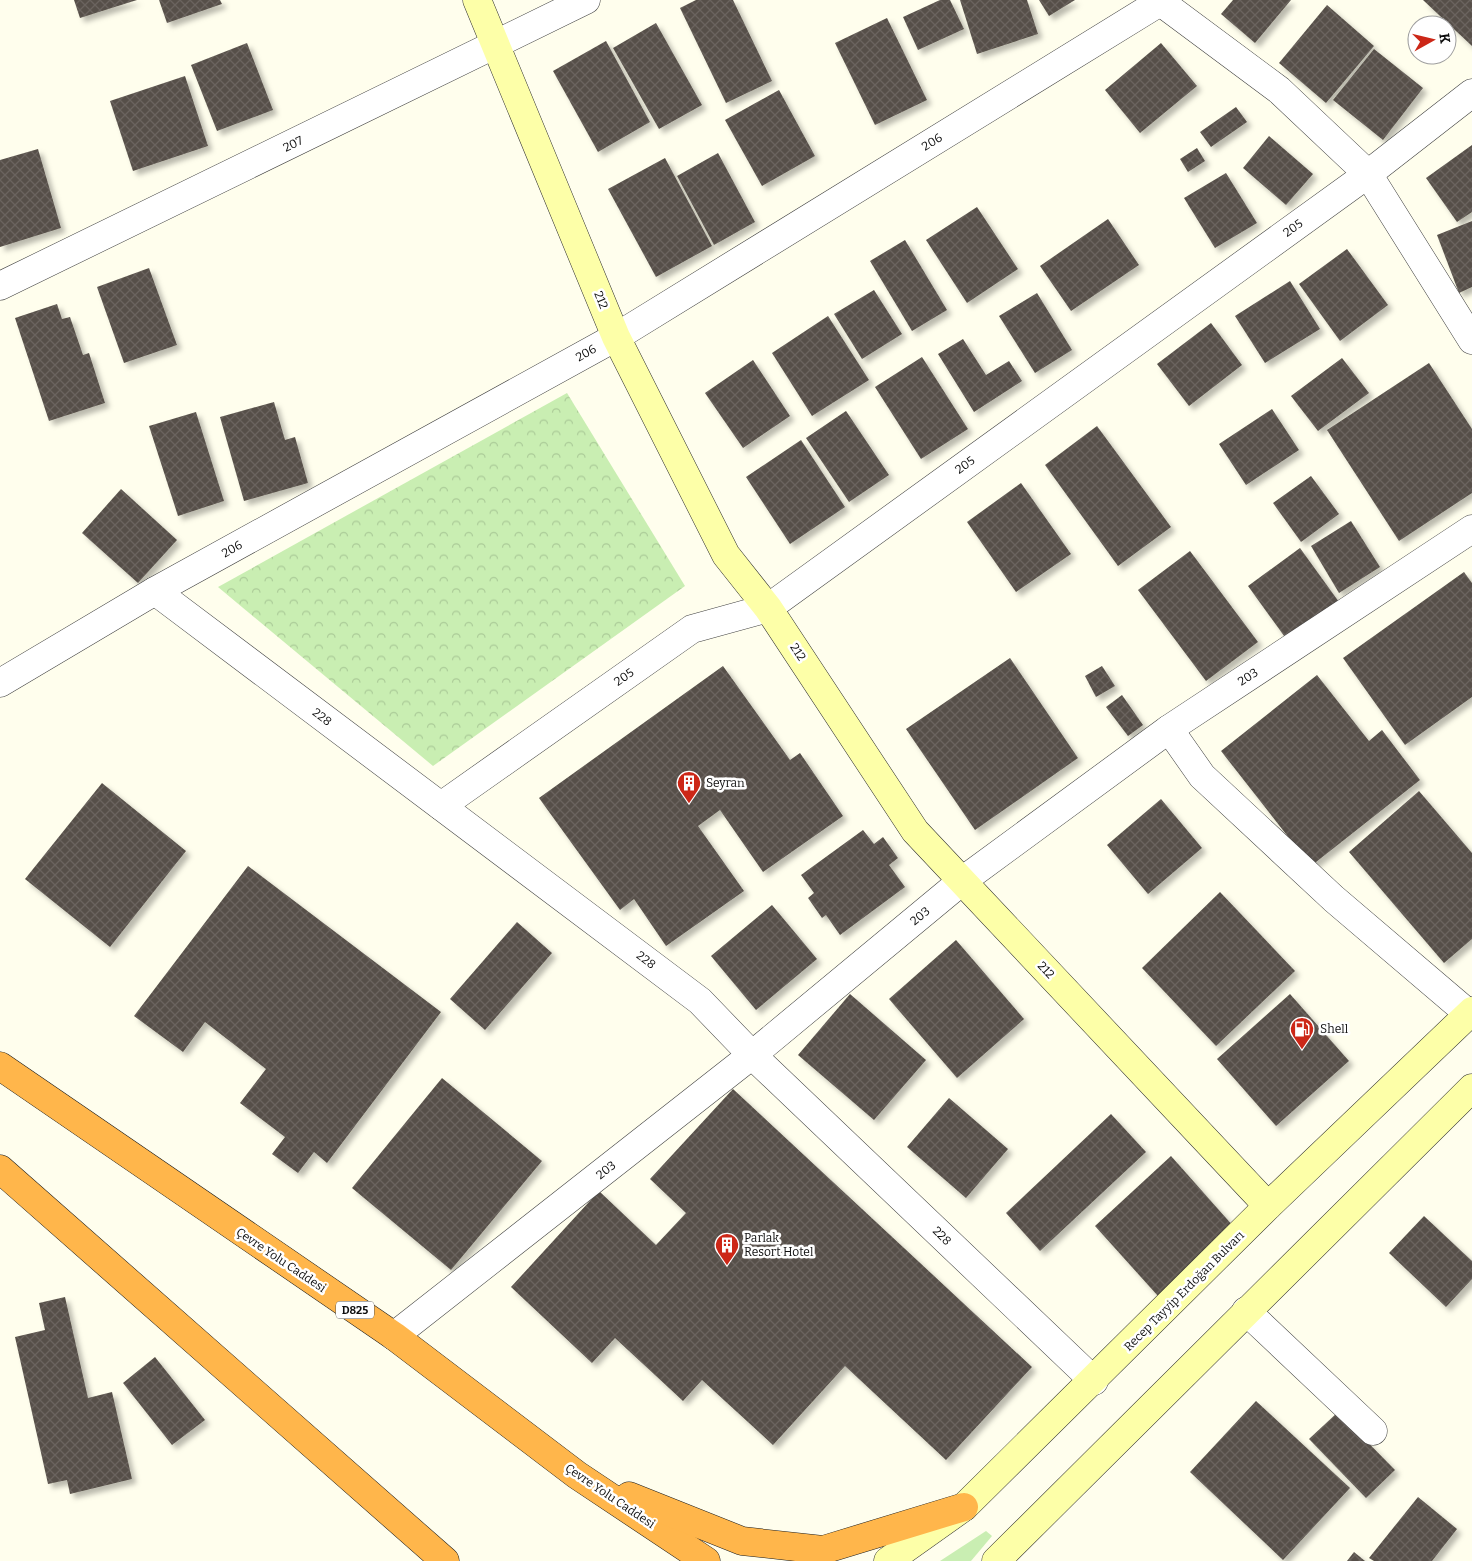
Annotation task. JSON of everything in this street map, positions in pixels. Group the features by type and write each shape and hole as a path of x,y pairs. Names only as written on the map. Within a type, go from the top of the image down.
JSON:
{"highway":[{"name":"Çevre Yolu Caddesi","path":"0,1066 394,1336 577,1475 706,1561"},
{"path":"0,1169 445,1561"},
{"path":"577,1475 742,1541 823,1550 964,1507"}],"street":[{"name":"212","path":"478,0 616,337 726,554 768,608 915,831 1268,1206"},
{"name":"207","path":"0,286 496,46 586,0"},
{"path":"1159,1 1279,90 1368,174 1472,340"},
{"name":"206","path":"0,683 155,591 616,337 1159,1"},
{"name":"205","path":"441,806 692,630 768,608 1368,174 1472,93"},
{"name":"203","path":"394,1336 752,1055 962,881 1169,729 1472,529"},
{"name":"228","path":"155,591 700,1001 752,1055 1094,1381"},
{"path":"1169,729 1209,782 1334,899 1471,1013"},
{"name":"Recep Tayyip Erdoğan Bulvarı","path":"888,1561 964,1507 1094,1381 1268,1206 1471,1013"},
{"path":"996,1561 1472,1088"},
{"path":"1246,1311 1373,1431"}],"green space":[{"path":"567,393 685,586 433,766 218,587"},
{"path":"986,1531 992,1536 971,1561 940,1561"}],"building":[{"path":"74,0 137,0 80,18"},
{"path":"159,0 220,0 222,4 167,23"},
{"path":"696,0 733,0 772,81 726,103 680,8"},
{"path":"940,0 950,0 964,29 918,50 903,17"},
{"path":"960,0 1027,0 1038,34 977,54"},
{"path":"1039,0 1075,0 1049,16"},
{"path":"1233,0 1291,0 1255,43 1221,14"},
{"path":"1423,0 1472,0 1472,46 1457,32 1457,15 1439,15"},
{"path":"1327,5 1374,46 1326,103 1279,63"},
{"path":"887,18 927,100 875,125 835,43"},
{"path":"656,23 702,105 659,129 613,48"},
{"path":"606,41 650,122 598,152 553,71"},
{"path":"247,43 273,110 217,131 191,65"},
{"path":"1161,43 1197,86 1140,133 1105,90"},
{"path":"1374,49 1423,88 1383,140 1333,100"},
{"path":"185,76 208,146 133,171 110,101"},
{"path":"779,90 815,156 762,186 725,120"},
{"path":"1236,107 1247,122 1211,147 1200,132"},
{"path":"1269,136 1313,174 1286,205 1243,168"},
{"path":"1472,145 1472,212 1457,222 1426,178"},
{"path":"1197,148 1205,161 1188,172 1180,159"},
{"path":"38,149 61,228 0,247 0,160"},
{"path":"718,153 755,222 714,245 677,176"},
{"path":"665,158 712,246 656,277 608,189"},
{"path":"1226,173 1257,223 1215,248 1184,198"},
{"path":"977,207 1018,269 967,303 926,240"},
{"path":"1108,219 1139,265 1071,311 1040,266"},
{"path":"1472,221 1472,287 1459,293 1437,235"},
{"path":"905,240 947,310 912,331 870,261"},
{"path":"1347,249 1388,305 1340,341 1299,284"},
{"path":"149,268 177,345 124,363 97,287"},
{"path":"1290,281 1320,329 1265,363 1235,316"},
{"path":"874,290 902,334 862,359 834,314"},
{"path":"1037,293 1072,350 1035,373 999,316"},
{"path":"57,304 62,319 70,317 83,355 89,353 105,403 49,421 15,318"},
{"path":"828,316 869,380 812,416 772,353"},
{"path":"1211,323 1242,365 1189,406 1157,364"},
{"path":"963,339 986,375 1009,361 1022,381 974,412 938,354"},
{"path":"922,357 968,429 921,459 875,387"},
{"path":"1342,358 1369,393 1318,431 1291,396"},
{"path":"753,360 790,416 743,448 705,393"},
{"path":"1429,363 1472,429 1472,493 1399,541 1327,430"},
{"path":"274,402 285,440 295,437 308,483 244,501 220,417"},
{"path":"1272,409 1299,450 1246,485 1219,444"},
{"path":"846,411 889,475 849,502 806,438"},
{"path":"196,412 224,501 178,516 149,426"},
{"path":"1097,426 1171,527 1118,566 1045,465"},
{"path":"801,440 845,507 790,544 746,477"},
{"path":"1311,476 1339,514 1301,542 1273,503"},
{"path":"1021,483 1071,554 1016,592 967,522"},
{"path":"121,489 177,540 138,583 82,533"},
{"path":"1351,521 1380,567 1339,593 1311,546"},
{"path":"1300,548 1339,602 1287,640 1248,586"},
{"path":"1190,551 1258,642 1206,681 1138,590"},
{"path":"1464,572 1472,583 1472,697 1405,745 1343,658"},
{"path":"1010,658 1078,758 975,830 906,729"},
{"name":"Seyran","path":"723,666 790,760 800,753 843,816 763,872 720,810 698,826 744,891 666,946 634,899 620,910 539,798"},
{"path":"1102,666 1115,686 1096,697 1085,676"},
{"path":"1317,675 1369,741 1382,730 1420,780 1311,866 1221,751"},
{"path":"1122,695 1143,725 1128,736 1106,707"},
{"path":"102,783 186,851 110,947 25,879"},
{"path":"1419,791 1472,853 1472,939 1444,963 1349,852"},
{"path":"1161,799 1202,848 1148,894 1107,845"},
{"path":"863,830 874,844 883,837 898,858 889,865 905,887 840,935 826,915 822,918 808,898 814,893 801,875"},
{"path":"248,866 441,1012 327,1163 314,1152 298,1173 272,1154 285,1137 240,1103 266,1069 205,1022 183,1052 134,1016"},
{"path":"1220,892 1295,971 1216,1046 1142,968"},
{"path":"772,905 817,959 756,1010 711,956"},
{"path":"517,922 552,953 485,1030 450,999"},
{"path":"956,940 1024,1019 957,1078 889,999"},
{"path":"850,994 926,1060 874,1120 798,1055"},
{"path":"1290,994 1349,1061 1276,1126 1217,1059"},
{"path":"442,1078 542,1161 451,1270 352,1188"},
{"name":"Parlak Resort Hotel","path":"733,1089 1032,1367 946,1460 845,1366 773,1445 702,1380 683,1401 615,1338 592,1363 511,1287 599,1191 656,1245 686,1213 650,1179"},
{"path":"949,1098 1008,1149 966,1198 907,1147"},
{"path":"1111,1114 1146,1152 1040,1251 1006,1213"},
{"path":"1171,1156 1234,1227 1158,1296 1095,1226"},
{"path":"1424,1216 1472,1261 1472,1279 1446,1307 1389,1253"},
{"path":"65,1297 88,1398 112,1392 132,1479 70,1494 67,1480 48,1484 15,1337 45,1330 39,1303"},
{"path":"155,1357 205,1420 172,1445 123,1383"},
{"path":"1256,1401 1350,1488 1283,1560 1190,1472"},
{"path":"1338,1412 1395,1470 1366,1498 1309,1439"},
{"path":"1418,1497 1457,1529 1432,1561 1374,1561 1369,1558"},
{"path":"1354,1552 1365,1561 1347,1561"}],"place":[{"name":"Seyran","path":"689,804"},
{"name":"Shell","path":"1302,1050"},
{"name":"Parlak Resort Hotel","path":"727,1266"}]}
